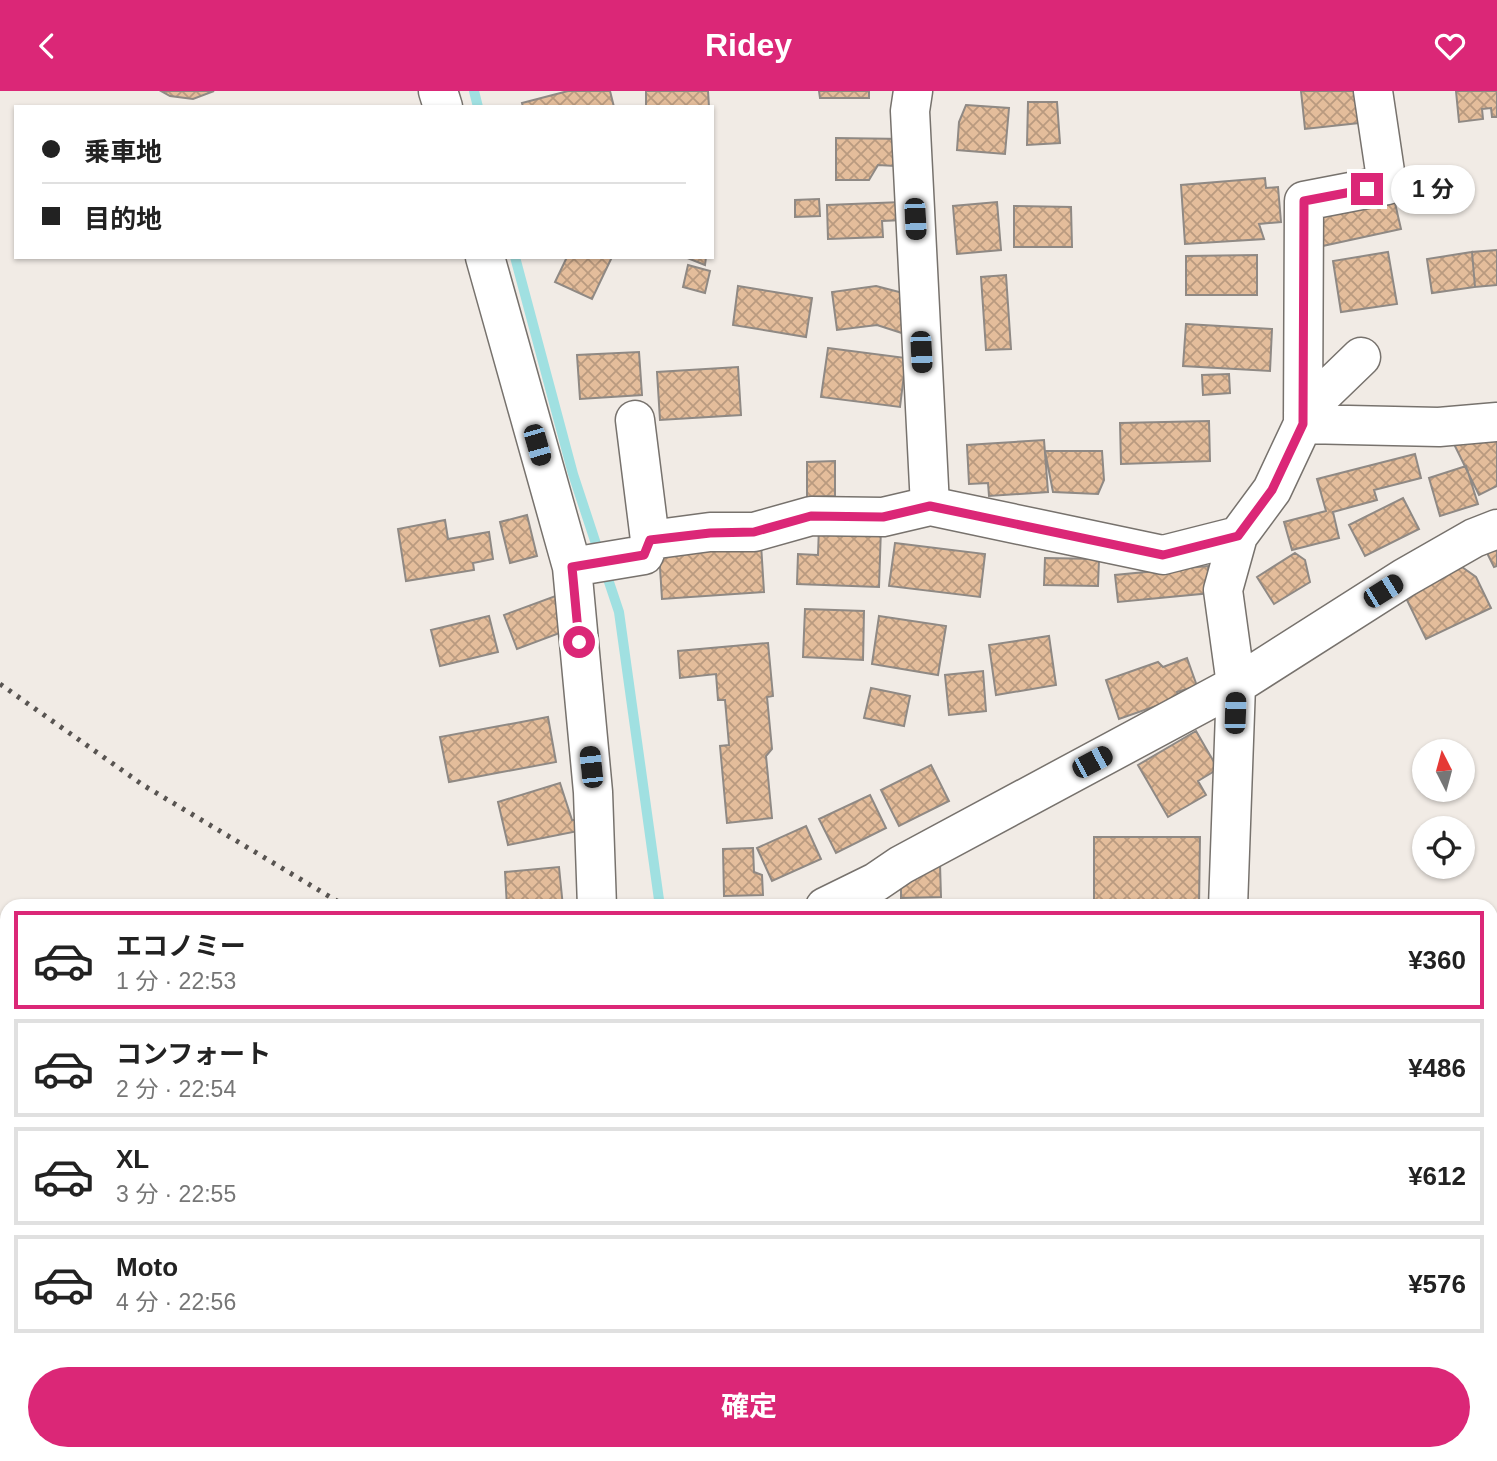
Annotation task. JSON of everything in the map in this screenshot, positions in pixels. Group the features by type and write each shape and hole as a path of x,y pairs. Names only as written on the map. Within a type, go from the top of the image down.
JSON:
{"street":[{"path":"913,91 910,111 930,506"},
{"path":"1303,419 1304,201 1387,185 1373,91"},
{"path":"486,259 572,567 593,792 597,899"},
{"path":"1228,899 1236,685 1223,590 1238,536 1272,490 1303,419 1361,357"},
{"path":"1303,419 1439,427 1497,422"},
{"path":"572,567 644,555 650,540 635,420"},
{"path":"650,540 710,533 754,532 811,516 883,517 930,506 1163,555 1238,536"},
{"path":"841,899 1236,685 1404,578 1474,538 1497,529"}],"building":[{"path":"161,91 214,91 193,99 170,96"},
{"path":"568,91 610,91 614,105 522,105"},
{"path":"646,91 708,91 709,105 646,105"},
{"path":"819,91 869,91 869,98 820,98"},
{"path":"1301,91 1365,91 1368,122 1305,129"},
{"path":"1456,91 1497,91 1497,117 1492,117 1491,108 1482,109 1483,119 1459,122"},
{"path":"1028,102 1057,102 1060,143 1027,145"},
{"path":"966,105 1009,108 1005,154 957,150 959,122"},
{"path":"836,138 905,139 912,167 878,165 869,180 836,180"},
{"path":"1265,178 1266,188 1278,187 1281,222 1259,224 1264,239 1185,244 1181,185"},
{"path":"1391,186 1401,229 1318,247 1309,204"},
{"path":"819,199 820,216 795,217 795,200"},
{"path":"902,202 903,220 882,221 883,237 828,239 827,205"},
{"path":"997,202 1001,250 957,254 953,206"},
{"path":"1014,206 1071,207 1072,247 1014,247"},
{"path":"1497,250 1497,285 1475,287 1472,252"},
{"path":"1388,252 1397,304 1341,312 1333,261"},
{"path":"1472,252 1475,287 1432,293 1427,259"},
{"path":"1257,255 1257,295 1186,295 1186,256"},
{"path":"566,259 611,259 592,299 555,282"},
{"path":"690,259 706,259 705,265"},
{"path":"688,265 710,271 705,293 683,287"},
{"path":"1006,275 1011,349 986,350 981,277"},
{"path":"738,286 812,298 806,337 733,325"},
{"path":"876,286 907,294 908,335 877,325 837,330 832,292"},
{"path":"1186,324 1272,329 1270,371 1183,366"},
{"path":"828,348 906,358 900,407 821,397"},
{"path":"639,352 642,395 580,399 577,355"},
{"path":"738,367 741,415 660,420 657,372"},
{"path":"1229,374 1230,393 1203,395 1202,375"},
{"path":"1209,421 1210,461 1121,464 1120,423"},
{"path":"1497,435 1497,486 1479,495 1453,442"},
{"path":"1044,440 1048,492 989,496 988,483 969,484 967,445"},
{"path":"1045,451 1102,451 1104,480 1098,494 1053,492"},
{"path":"1415,454 1421,478 1374,490 1377,500 1333,512 1339,538 1292,550 1284,522 1326,511 1317,479"},
{"path":"835,461 835,496 807,497 807,462"},
{"path":"1466,466 1478,504 1440,516 1429,478"},
{"path":"1403,498 1419,529 1365,556 1349,525"},
{"path":"527,515 537,556 510,563 500,522"},
{"path":"445,520 448,539 489,532 493,559 473,563 474,570 406,581 398,529"},
{"path":"819,526 881,528 879,587 797,584 798,554 818,555"},
{"path":"1497,540 1497,566 1494,567 1484,547"},
{"path":"895,543 985,554 980,597 889,586"},
{"path":"761,544 764,592 662,599 659,552"},
{"path":"1295,553 1305,560 1310,582 1274,604 1257,577"},
{"path":"1045,558 1099,559 1098,586 1044,585"},
{"path":"1208,566 1211,593 1118,602 1115,575"},
{"path":"1462,567 1476,577 1491,608 1426,639 1404,594"},
{"path":"561,594 573,628 517,649 504,615"},
{"path":"805,609 864,611 863,660 803,657"},
{"path":"489,616 498,652 440,666 431,630"},
{"path":"879,616 946,626 938,675 872,664"},
{"path":"1049,636 1056,685 996,695 989,645"},
{"path":"768,643 773,696 767,697 772,749 766,756 772,818 727,823 720,746 729,745 725,700 718,700 716,674 680,678 678,651"},
{"path":"1187,658 1197,686 1177,692 1179,698 1119,719 1106,680 1158,662 1163,667"},
{"path":"983,671 986,711 949,715 945,675"},
{"path":"871,688 910,696 904,726 864,718"},
{"path":"548,717 556,762 449,782 440,737"},
{"path":"1196,731 1218,769 1198,781 1206,795 1168,817 1138,765"},
{"path":"931,765 949,801 899,826 881,790"},
{"path":"560,783 572,820 581,820 583,830 508,845 498,802"},
{"path":"870,795 886,828 836,853 819,819"},
{"path":"806,826 821,859 772,881 757,848"},
{"path":"1094,837 1200,837 1199,899 1094,899"},
{"path":"753,848 754,872 762,875 763,895 724,896 723,849"},
{"path":"940,864 941,897 901,898 901,865"},
{"path":"559,867 562,899 507,899 505,872"}],"waterway":[{"path":"474,91 478,105"},
{"path":"516,259 573,474 600,556"},
{"path":"605,570 619,612 659,899"}],"railway":[{"path":"0,684 143,785 334,899"}],"route":[{"path":"579,642 572,567 644,555 650,540 710,533 754,532 811,516 883,517 930,506 1163,555 1238,536 1272,490 1303,424 1304,201 1367,189"}]}
